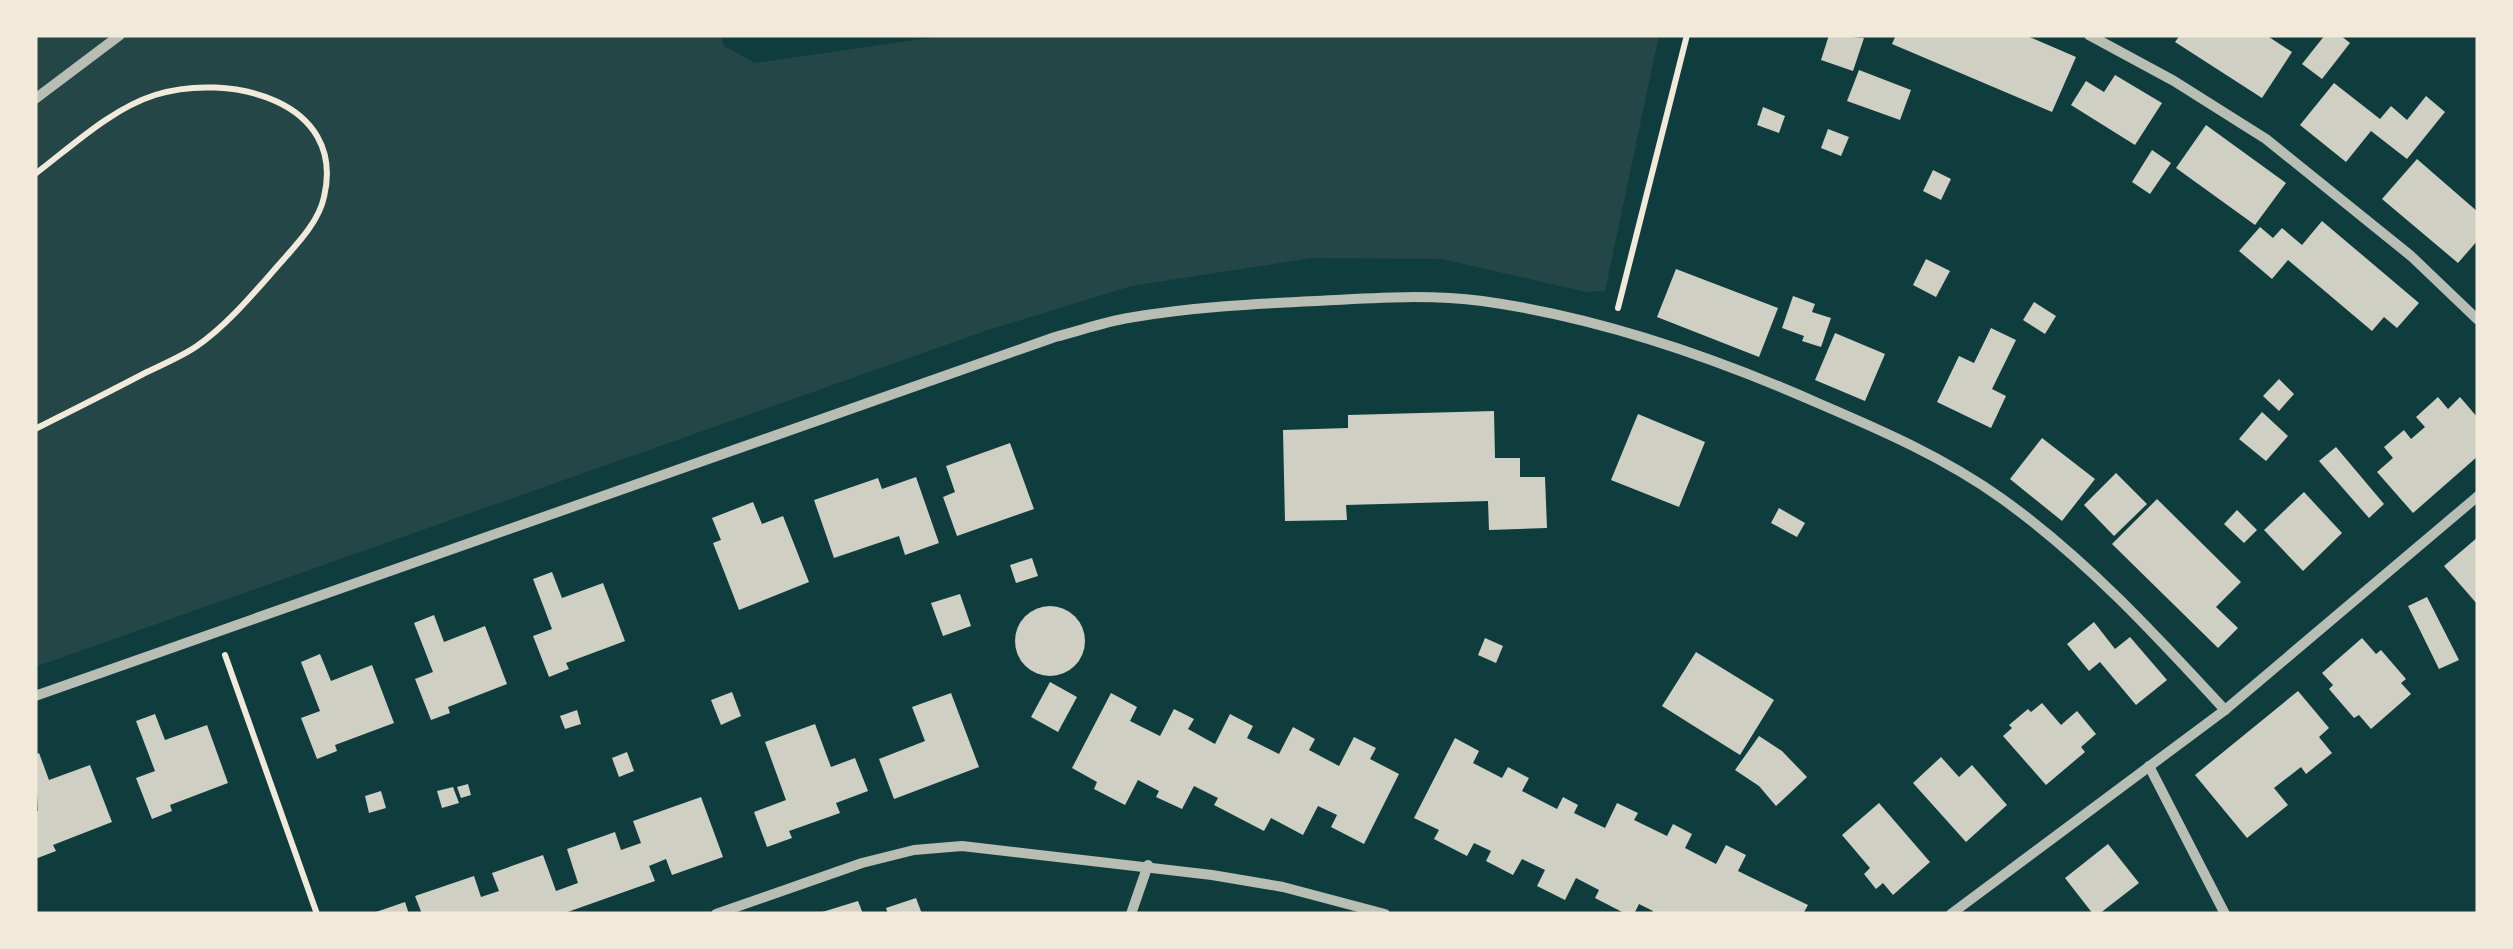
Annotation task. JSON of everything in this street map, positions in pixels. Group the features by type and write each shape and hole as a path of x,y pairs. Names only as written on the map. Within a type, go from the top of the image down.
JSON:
{"street":[{"path":"35,99 120,35"},
{"path":"2089,35 2174,80 2266,139 2397,244 2478,320"},
{"path":"35,696 970,366 1124,318 1204,307 1426,297 1480,301 1613,329 1796,393 1945,462 2000,497 2070,552 2143,622 2225,710"},
{"path":"1951,914 2225,710 2478,496"},
{"path":"2149,766 2225,914"},
{"path":"716,914 862,863 914,850 962,846 1148,865 1282,887 1385,914"},
{"path":"1132,914 1148,865"}],"path":[{"path":"1613,329 1687,35"},
{"path":"35,174 108,119 155,95 194,88 228,86 283,104 307,121 327,154 324,200 303,237 198,346 35,429"},
{"path":"217,630 317,914"}],"shaded area":[{"path":"35,35 721,35 724,46 755,63 950,35 1659,35 1605,291 1586,292 1442,259 1312,258 1131,286 988,330 35,667"}],"building":[{"path":"1829,35 1864,38 1853,71 1821,60"},
{"path":"1896,35 2025,35 2076,57 2052,112 1892,44"},
{"path":"2180,35 2266,35 2292,52 2262,98 2175,42"},
{"path":"2325,35 2340,35 2350,43 2322,79 2302,64"},
{"path":"1859,70 1911,90 1900,120 1847,101"},
{"path":"2115,75 2162,103 2135,145 2071,105 2086,81 2104,92"},
{"path":"2334,83 2380,119 2391,106 2407,120 2426,96 2445,112 2407,159 2371,131 2346,162 2300,125"},
{"path":"1763,107 1785,116 1779,133 1757,125"},
{"path":"2206,125 2286,183 2255,225 2176,168"},
{"path":"1828,129 1849,137 1841,156 1821,148"},
{"path":"2152,150 2171,163 2150,194 2132,182"},
{"path":"2417,159 2478,212 2478,240 2458,263 2382,199"},
{"path":"1933,170 1951,179 1941,200 1923,191"},
{"path":"2322,221 2419,303 2397,328 2384,317 2372,331 2288,260 2272,279 2239,251 2260,227 2273,238 2282,228 2302,245"},
{"path":"1926,259 1950,271 1936,297 1913,285"},
{"path":"1676,269 1778,308 1759,357 1657,317"},
{"path":"1793,296 1815,304 1812,312 1831,318 1821,347 1782,328"},
{"path":"2034,302 2056,316 2045,334 2023,320"},
{"path":"1991,328 2016,340 1992,389 2006,396 1991,428 1937,402 1959,356 1974,363"},
{"path":"1835,333 1885,354 1865,401 1815,380"},
{"path":"2279,379 2294,394 2279,411 2263,396"},
{"path":"2438,397 2448,409 2460,397 2478,418 2478,456 2413,513 2377,472 2393,458 2384,447 2404,430 2411,439 2425,427 2416,417"},
{"path":"1494,411 1495,458 1520,458 1520,477 1545,477 1547,528 1489,530 1488,501 1346,505 1347,520 1285,521 1283,430 1348,428 1348,415"},
{"path":"2262,412 2288,436 2266,461 2239,439"},
{"path":"1638,414 1705,442 1679,507 1611,480"},
{"path":"2042,438 2095,479 2062,521 2010,479"},
{"path":"1010,443 1034,509 957,536 943,497 955,492 946,466"},
{"path":"2336,447 2384,504 2369,518 2319,461"},
{"path":"2116,473 2147,504 2114,536 2084,505"},
{"path":"916,477 939,543 905,555 899,536 834,558 814,500 878,478 882,489"},
{"path":"2304,492 2342,533 2303,571 2264,530"},
{"path":"2157,499 2241,582 2216,607 2238,628 2218,648 2112,544"},
{"path":"753,502 762,524 783,516 809,582 739,610 713,543 721,540 712,518"},
{"path":"1779,508 1805,523 1797,537 1771,523"},
{"path":"2237,510 2257,530 2244,543 2224,524"},
{"path":"2478,537 2478,605 2444,566"},
{"path":"1032,558 1038,576 1016,583 1010,565"},
{"path":"552,572 562,598 603,583 625,641 566,663 569,669 549,677 533,636 552,629 533,579"},
{"path":"960,594 971,626 943,636 931,603"},
{"path":"2427,597 2459,660 2439,669 2408,606"},
{"path":"1050,606 1075,616 1085,641 1075,666 1050,676 1025,666 1015,641 1025,616"},
{"path":"434,615 444,642 485,626 507,684 448,707 450,713 431,720 415,679 433,672 414,623"},
{"path":"2094,622 2115,649 2130,637 2167,680 2136,705 2100,662 2089,671 2067,644"},
{"path":"1485,638 1503,646 1496,663 1478,655"},
{"path":"2362,638 2376,654 2381,650 2406,679 2401,683 2411,694 2371,729 2359,715 2354,718 2329,689 2333,685 2322,673"},
{"path":"1696,652 1774,700 1740,755 1662,706"},
{"path":"320,654 331,681 372,665 394,723 335,745 337,751 317,759 301,718 320,711 301,662"},
{"path":"1050,682 1077,697 1058,732 1031,717"},
{"path":"2298,691 2329,728 2319,737 2332,753 2306,774 2301,767 2274,788 2288,805 2247,838 2195,775"},
{"path":"732,692 741,716 721,725 711,700"},
{"path":"951,693 979,767 894,799 879,759 925,741 912,707"},
{"path":"1111,693 1137,707 1130,721 1160,736 1174,709 1194,719 1188,729 1215,744 1230,714 1253,726 1247,738 1279,754 1293,727 1315,739 1309,750 1339,766 1354,737 1376,748 1370,759 1399,774 1364,844 1331,827 1337,815 1318,806 1303,835 1271,818 1264,831 1214,805 1218,798 1194,786 1182,809 1156,797 1159,791 1138,780 1125,805 1094,789 1097,782 1072,768"},
{"path":"2042,703 2061,725 2077,711 2096,734 2081,747 2085,752 2046,785 2003,736 2012,728 2009,725"},
{"path":"577,710 581,724 565,729 560,716"},
{"path":"155,714 165,740 207,725 228,783 170,805 172,811 152,819 136,778 155,771 136,721"},
{"path":"815,724 831,767 855,758 868,791 836,803 840,813 789,831 792,838 767,847 754,812 786,800 765,742"},
{"path":"1759,736 1782,751 1807,777 1776,806 1759,786 1735,770"},
{"path":"1455,738 1479,751 1473,763 1502,778 1508,767 1529,778 1522,791 1557,809 1563,797 1578,805 1574,813 1605,828 1617,803 1638,813 1634,820 1667,836 1673,824 1692,834 1685,848 1716,864 1726,845 1746,855 1738,871 1808,905 1803,914 1652,914 1639,904 1634,914 1626,914 1595,898 1599,890 1576,878 1565,900 1537,886 1545,870 1522,859 1513,875 1486,861 1491,851 1474,843 1467,856 1434,839 1439,830 1414,818"},
{"path":"627,752 634,771 619,777 612,758"},
{"path":"39,753 49,780 90,765 112,822 53,845 56,851 35,859 35,755"},
{"path":"1941,757 1959,777 1972,765 2007,805 1966,842 1913,783"},
{"path":"468,784 471,795 461,798 457,787"},
{"path":"453,787 459,803 442,808 437,791"},
{"path":"381,791 386,808 369,813 365,796"},
{"path":"701,797 723,857 672,875 666,859 649,866 655,881 562,914 422,914 415,896 474,876 481,897 499,891 492,873 543,855 556,891 578,883 567,849 615,832 621,850 641,843 633,821"},
{"path":"1879,803 1930,862 1893,895 1883,883 1876,889 1864,874 1870,868 1842,835"},
{"path":"2108,844 2139,883 2099,914 2093,914 2065,878"},
{"path":"916,898 922,914 888,914 886,908"},
{"path":"858,901 863,914 819,914 819,913"},
{"path":"405,902 409,914 373,914 373,913"}]}
